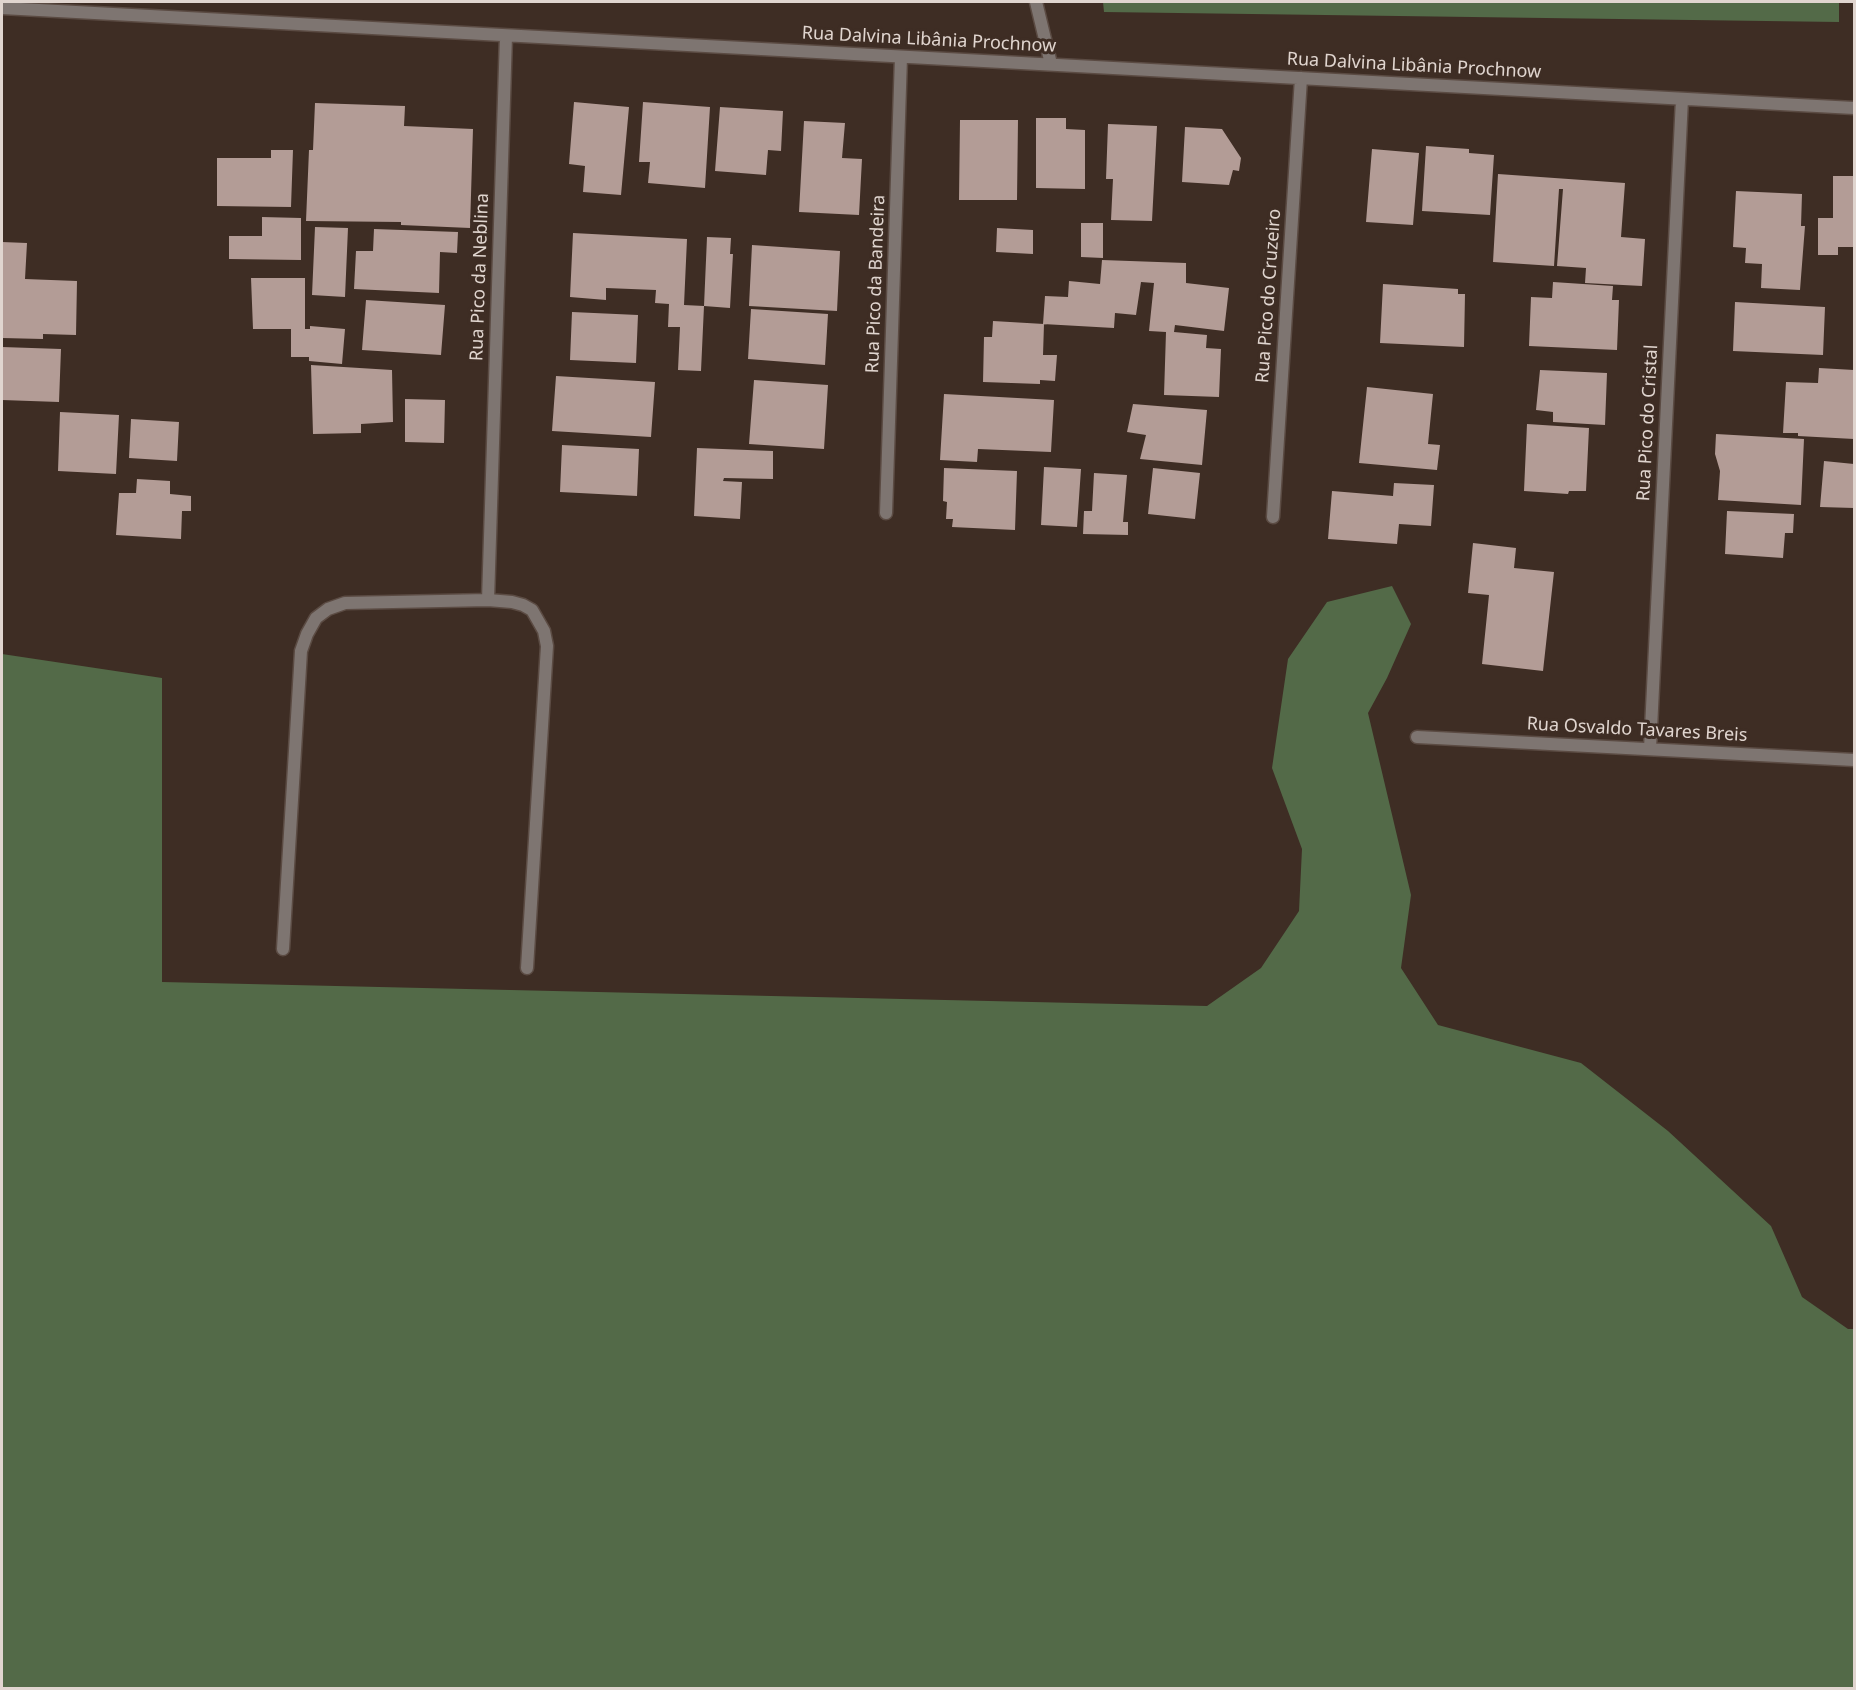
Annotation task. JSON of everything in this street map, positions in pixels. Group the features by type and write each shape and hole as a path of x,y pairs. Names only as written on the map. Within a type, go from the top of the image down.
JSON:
{"street":[{"path":"1036,2 1051,64"},
{"name":"Rua Dalvina Libânia Prochnow","path":"2,8 1854,108"},
{"name":"Rua Pico da Neblina","path":"488,600 506,36"},
{"name":"Rua Pico da Bandeira","path":"886,513 902,57"},
{"name":"Rua Pico do Cruzeiro","path":"1273,517 1301,78"},
{"name":"Rua Pico do Cristal","path":"1650,748 1683,99"},
{"path":"283,949 301,651 316,618 328,609 345,603 488,600 512,602 532,610 544,632 547,646 527,968"},
{"name":"Rua Osvaldo Tavares Breis","path":"1417,736 1854,760"}],"green space":[{"path":"1103,2 1839,2 1839,22 1104,12"},
{"path":"1392,586 1411,624 1387,678 1368,713 1411,895 1401,968 1438,1025 1581,1063 1668,1131 1771,1226 1802,1297 1848,1329 1854,1329 1854,1688 2,1688 2,654 162,678 162,982 1207,1006 1261,968 1299,911 1302,849 1272,768 1288,659 1327,602"}],"building":[{"path":"574,102 629,107 621,195 583,192 585,166 569,164"},
{"path":"643,102 710,107 705,188 648,183 650,162 639,162"},
{"path":"315,103 405,106 404,126 473,129 470,228 401,225 401,222 306,221 309,150 313,150"},
{"path":"720,107 783,111 781,151 768,150 766,175 715,171"},
{"path":"1036,118 1066,118 1066,129 1085,130 1085,189 1036,188"},
{"path":"960,120 1018,120 1017,200 959,200"},
{"path":"804,121 845,123 842,158 862,159 859,215 799,212"},
{"path":"1108,124 1157,126 1152,221 1111,220 1113,179 1106,179"},
{"path":"1185,127 1222,129 1241,158 1239,171 1233,170 1229,185 1182,182"},
{"path":"1426,146 1469,149 1469,153 1494,155 1490,215 1422,211"},
{"path":"1372,149 1419,153 1413,225 1366,222"},
{"path":"271,150 293,150 291,207 217,206 217,158 271,158"},
{"path":"1498,174 1625,183 1621,237 1645,239 1642,286 1585,283 1586,268 1557,266 1563,189 1559,189 1554,266 1493,262"},
{"path":"1833,176 1854,176 1854,247 1838,247 1838,255 1818,255 1818,218 1833,218"},
{"path":"1736,191 1802,194 1801,226 1805,226 1800,290 1761,288 1762,264 1745,263 1746,248 1733,247"},
{"path":"262,217 301,218 301,260 229,259 229,236 262,236"},
{"path":"1081,223 1103,223 1103,258 1081,257"},
{"path":"315,227 348,228 345,297 312,295"},
{"path":"997,228 1033,230 1033,254 996,252"},
{"path":"374,229 458,232 457,253 440,252 439,293 354,289 356,251 373,251"},
{"path":"573,233 687,239 684,305 704,306 701,371 678,370 680,327 668,327 669,304 655,303 656,290 606,288 606,300 570,297"},
{"path":"707,237 731,238 730,254 733,254 730,308 704,306"},
{"path":"2,242 27,243 25,279 77,281 76,335 43,334 43,339 2,338"},
{"path":"752,245 840,251 837,311 749,306"},
{"path":"1102,260 1186,263 1186,283 1229,288 1224,331 1175,325 1174,332 1207,335 1206,348 1221,349 1219,397 1164,395 1166,332 1149,331 1154,283 1141,282 1136,315 1115,313 1114,328 1043,324 1045,296 1068,297 1069,281 1100,284"},
{"path":"251,278 305,278 305,329 310,329 310,326 345,329 342,364 309,361 309,357 291,357 291,329 253,329"},
{"path":"1553,282 1613,286 1612,300 1619,300 1617,350 1529,346 1531,297 1552,298"},
{"path":"1383,284 1458,289 1458,294 1465,294 1464,347 1380,343"},
{"path":"366,300 445,305 441,355 362,350"},
{"path":"1735,302 1825,307 1823,355 1733,351"},
{"path":"751,309 828,314 825,365 748,359"},
{"path":"572,312 638,315 636,363 570,360"},
{"path":"993,321 1044,324 1043,355 1057,355 1055,381 1040,380 1040,384 983,382 984,337 992,337"},
{"path":"2,347 61,349 59,402 2,400"},
{"path":"311,365 392,370 393,422 361,424 361,433 313,434"},
{"path":"1819,368 1854,370 1854,439 1783,433 1786,382 1818,383"},
{"path":"1540,370 1607,373 1605,425 1553,422 1553,412 1536,410"},
{"path":"556,376 655,382 651,437 552,431"},
{"path":"754,380 828,385 824,449 749,444"},
{"path":"1367,387 1433,394 1428,444 1440,445 1437,470 1359,463"},
{"path":"944,394 1054,400 1051,452 978,449 977,462 940,460"},
{"path":"405,399 445,400 444,443 405,442"},
{"path":"1133,404 1207,410 1202,465 1140,459 1146,435 1127,432"},
{"path":"60,412 119,415 116,474 58,471"},
{"path":"131,419 179,422 177,461 129,458"},
{"path":"1527,424 1589,428 1586,491 1569,491 1568,494 1524,491"},
{"path":"1716,434 1804,439 1801,505 1718,500 1720,471 1715,454"},
{"path":"562,445 639,449 637,496 560,492"},
{"path":"697,448 773,451 773,479 724,478 723,481 742,482 740,519 694,516"},
{"path":"1824,461 1854,464 1854,508 1820,507"},
{"path":"1044,467 1081,469 1077,527 1041,525"},
{"path":"944,468 1017,471 1015,530 952,527 953,519 946,519 947,502 943,501"},
{"path":"1153,468 1200,473 1195,519 1148,514"},
{"path":"1094,473 1127,475 1123,522 1128,522 1128,535 1083,534 1084,511 1092,511"},
{"path":"137,479 170,481 170,494 191,496 191,511 182,511 181,539 116,535 119,493 136,493"},
{"path":"1394,483 1434,485 1431,526 1399,524 1397,544 1328,539 1332,491 1393,496"},
{"path":"1727,511 1794,514 1793,533 1785,533 1783,558 1725,554"},
{"path":"1473,543 1516,548 1514,568 1554,572 1543,671 1482,664 1489,595 1468,593"}]}
